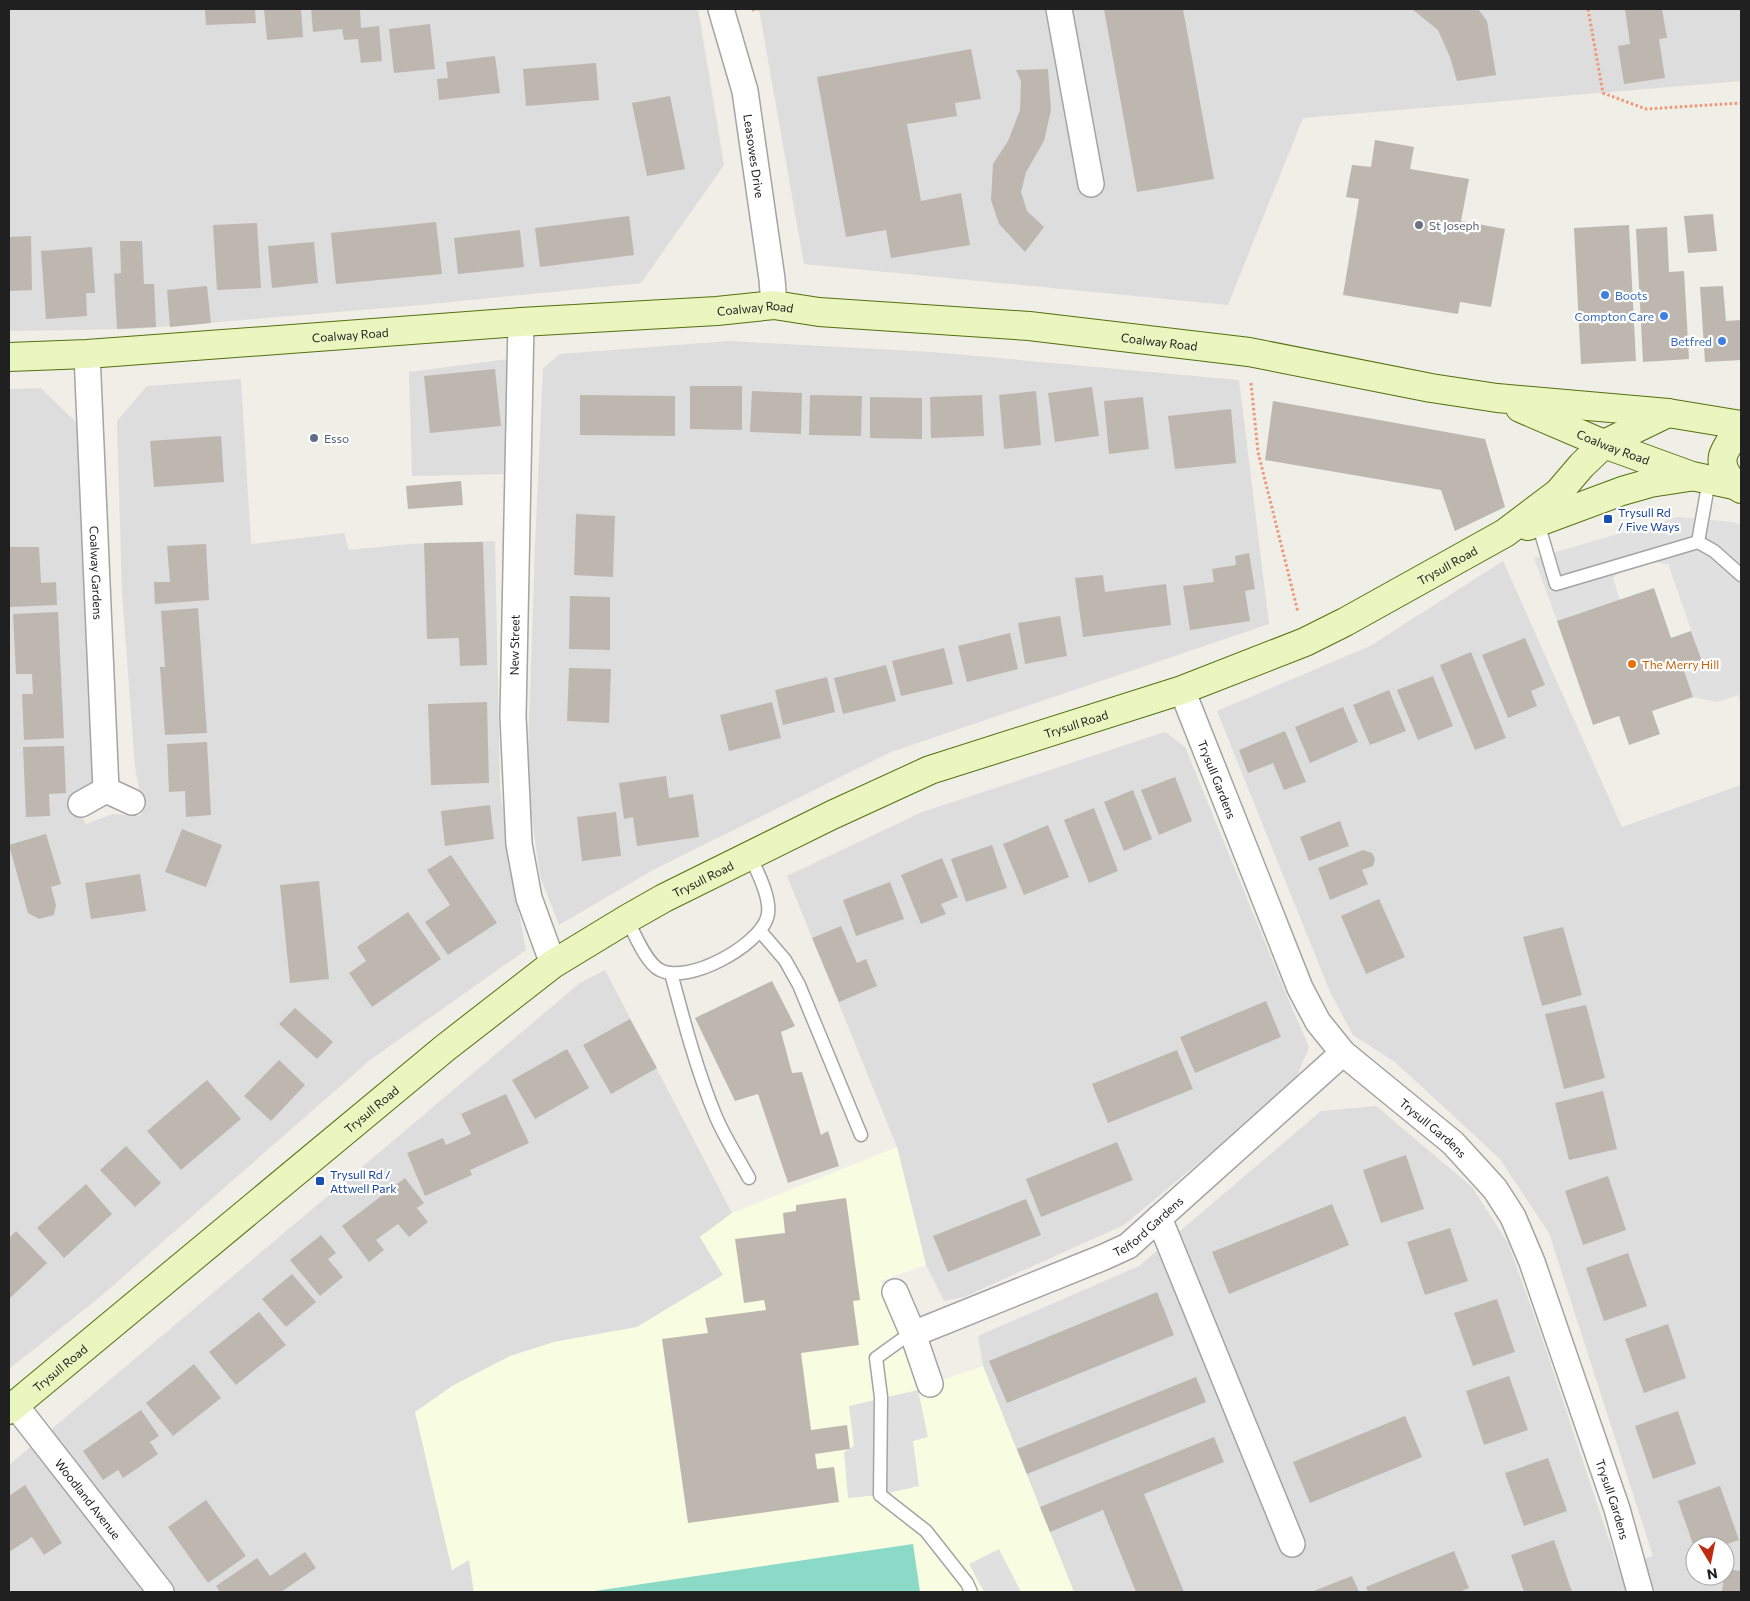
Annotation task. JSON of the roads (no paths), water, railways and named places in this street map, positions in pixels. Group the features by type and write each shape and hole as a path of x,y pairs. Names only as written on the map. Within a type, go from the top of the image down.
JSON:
{"street":[{"name":"Leasowes Drive","path":"721,9 744,91 772,279 774,305"},
{"path":"1059,9 1091,184"},
{"name":"Coalway Road","path":"9,357 87,354 521,322 717,311 774,305 820,312 1028,326 1249,352 1431,388 1497,398 1668,413 1741,425"},
{"name":"New Street","path":"521,322 513,717 519,844 529,898 553,964"},
{"name":"Coalway Gardens","path":"87,354 106,790"},
{"name":"Coalway Road","path":"1497,398 1604,444 1719,482"},
{"name":"Trysull Road","path":"12,1407 445,1048 553,964 627,919 664,898 930,770 1182,690 1305,642 1345,622 1505,533 1558,493 1582,465 1604,444 1668,413"},
{"path":"1719,482 1725,471 1723,456 1741,425"},
{"name":"Trysull Road","path":"1505,533 1538,523 1622,491 1650,483 1719,482"},
{"name":"Trysull Gardens","path":"1182,690 1300,988 1318,1022 1342,1054 1453,1144 1495,1189 1513,1216 1532,1262 1617,1509 1640,1592"},
{"path":"81,804 106,790 132,802"},
{"name":"Telford Gardens","path":"913,1334 1128,1246 1342,1054"},
{"path":"1159,1218 1292,1544"},
{"path":"895,1292 913,1334 930,1384"},
{"name":"Woodland Avenue","path":"12,1407 161,1592"}],"lane":[{"path":"1698,542 1719,482"},
{"path":"1538,523 1556,584 1698,542 1714,551 1741,575"},
{"path":"627,919 650,960 659,970 671,973 688,972 724,958 746,945 760,931 768,917 764,886 750,856"},
{"path":"760,931 785,960 798,985 861,1135"},
{"path":"671,973 682,1016 708,1097 717,1119 749,1178"},
{"path":"913,1334 900,1340 876,1358 881,1397 880,1495 926,1531 967,1583 971,1592"}],"place":[{"name":"St Joseph","path":"1419,225"},
{"name":"Boots","path":"1605,295"},
{"name":"Compton Care","path":"1664,316"},
{"name":"Betfred","path":"1722,341"},
{"name":"Esso","path":"314,438"},
{"name":"Trysull Rd / Five Ways","path":"1608,519"},
{"name":"The Merry Hill","path":"1632,664"},
{"name":"Trysull Rd / Attwell Park","path":"320,1181"}]}
